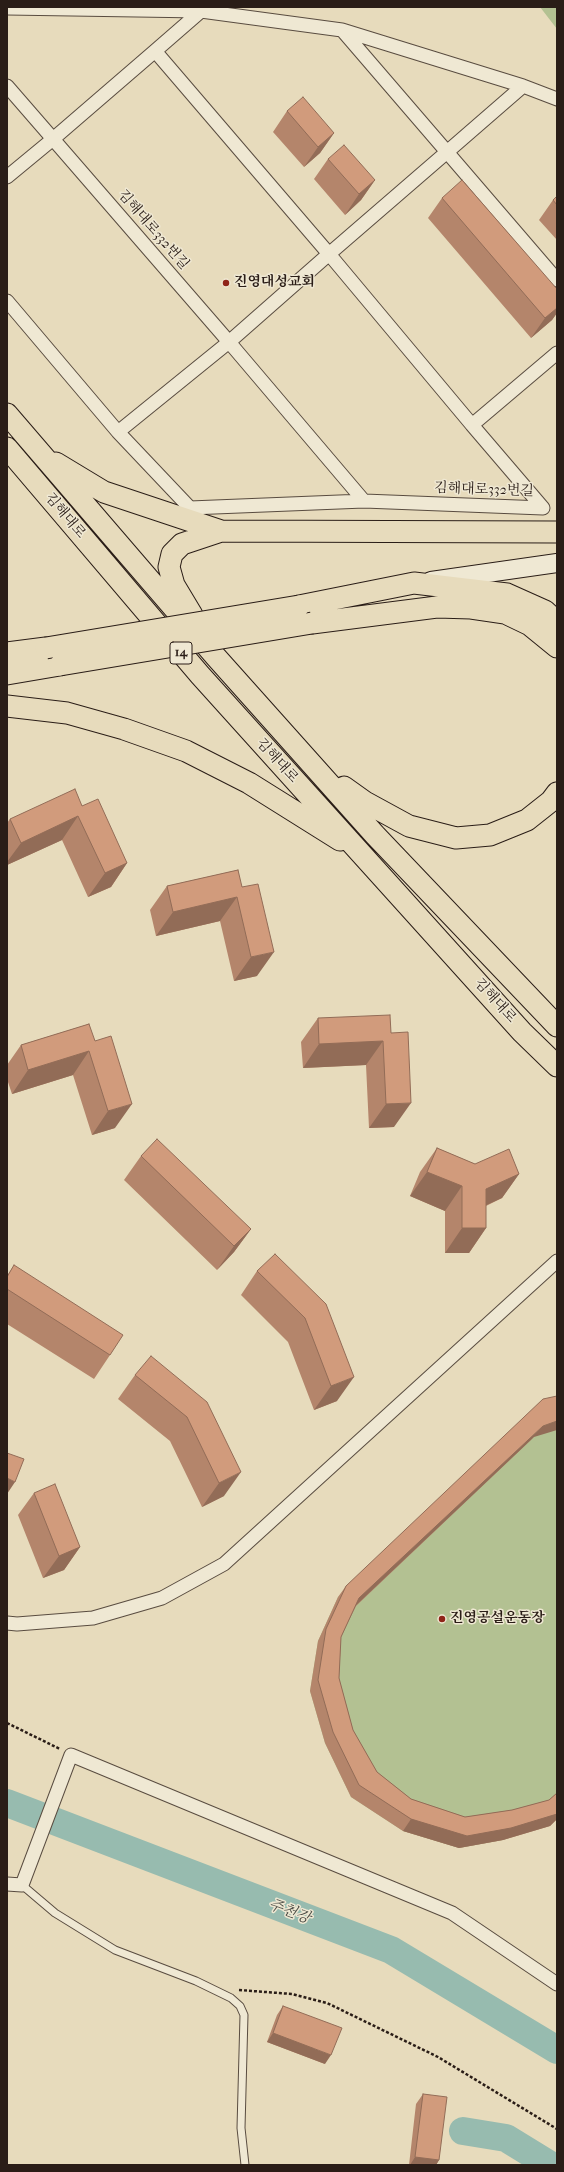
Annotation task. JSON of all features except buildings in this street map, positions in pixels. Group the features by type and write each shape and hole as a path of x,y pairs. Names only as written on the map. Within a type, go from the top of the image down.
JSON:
{"main road":[{"name":"김해대로","path":"7,414 216,657 376,835 557,1026"},
{"name":"김해대로","path":"7,448 200,674 522,1032 557,1066"},
{"path":"39,452 104,492 221,531 557,532"},
{"path":"216,657 174,585 169,567 172,554 182,544 221,531"},
{"path":"7,653 46,648 299,606 414,583 557,563"},
{"path":"414,583 507,594 545,611 557,622"},
{"path":"7,674 312,623 437,606 471,608 505,613 530,625 557,647"},
{"path":"7,706 67,713 124,729 186,751 249,783 361,853"},
{"path":"318,769 365,802 409,826 456,838 490,835 527,820 551,801 557,793"}],"street":[{"path":"7,8 201,11 342,30 523,86 557,99"},
{"path":"7,177 201,11"},
{"path":"342,30 557,280"},
{"name":"김해대로332번길","path":"7,301 118,432 190,508 364,501 543,508 329,254 155,51"},
{"name":"김해대로332번길","path":"7,86 229,342 364,501"},
{"path":"118,432 229,342 523,86"},
{"path":"472,425 557,353"},
{"path":"7,1623 17,1624 93,1618 162,1598 224,1564 557,1261"},
{"path":"7,1884 24,1882 71,1755 452,1913 557,1984"}],"lane":[{"path":"24,1882 55,1912 115,1950 196,1981 224,1994 240,2006 244,2015 241,2128 245,2165"}],"path":[{"path":"7,1722 71,1755"},
{"path":"224,1994 229,1990 292,1994 327,2003 438,2056 557,2129"}],"green space":[{"path":"540,7 557,7 557,29"},
{"name":"진영공설운동장","path":"557,1406 557,1819 503,1840 459,1848 403,1831 351,1797 325,1743 310,1691 318,1641 338,1597 534,1410"}],"waterway":[{"name":"주천강","path":"7,1803 391,1950 557,2050"},
{"path":"463,2131 506,2138 550,2165"}],"place":[{"name":"진영대성교회","path":"226,283"},
{"name":"진영공설운동장","path":"442,1619"}]}
